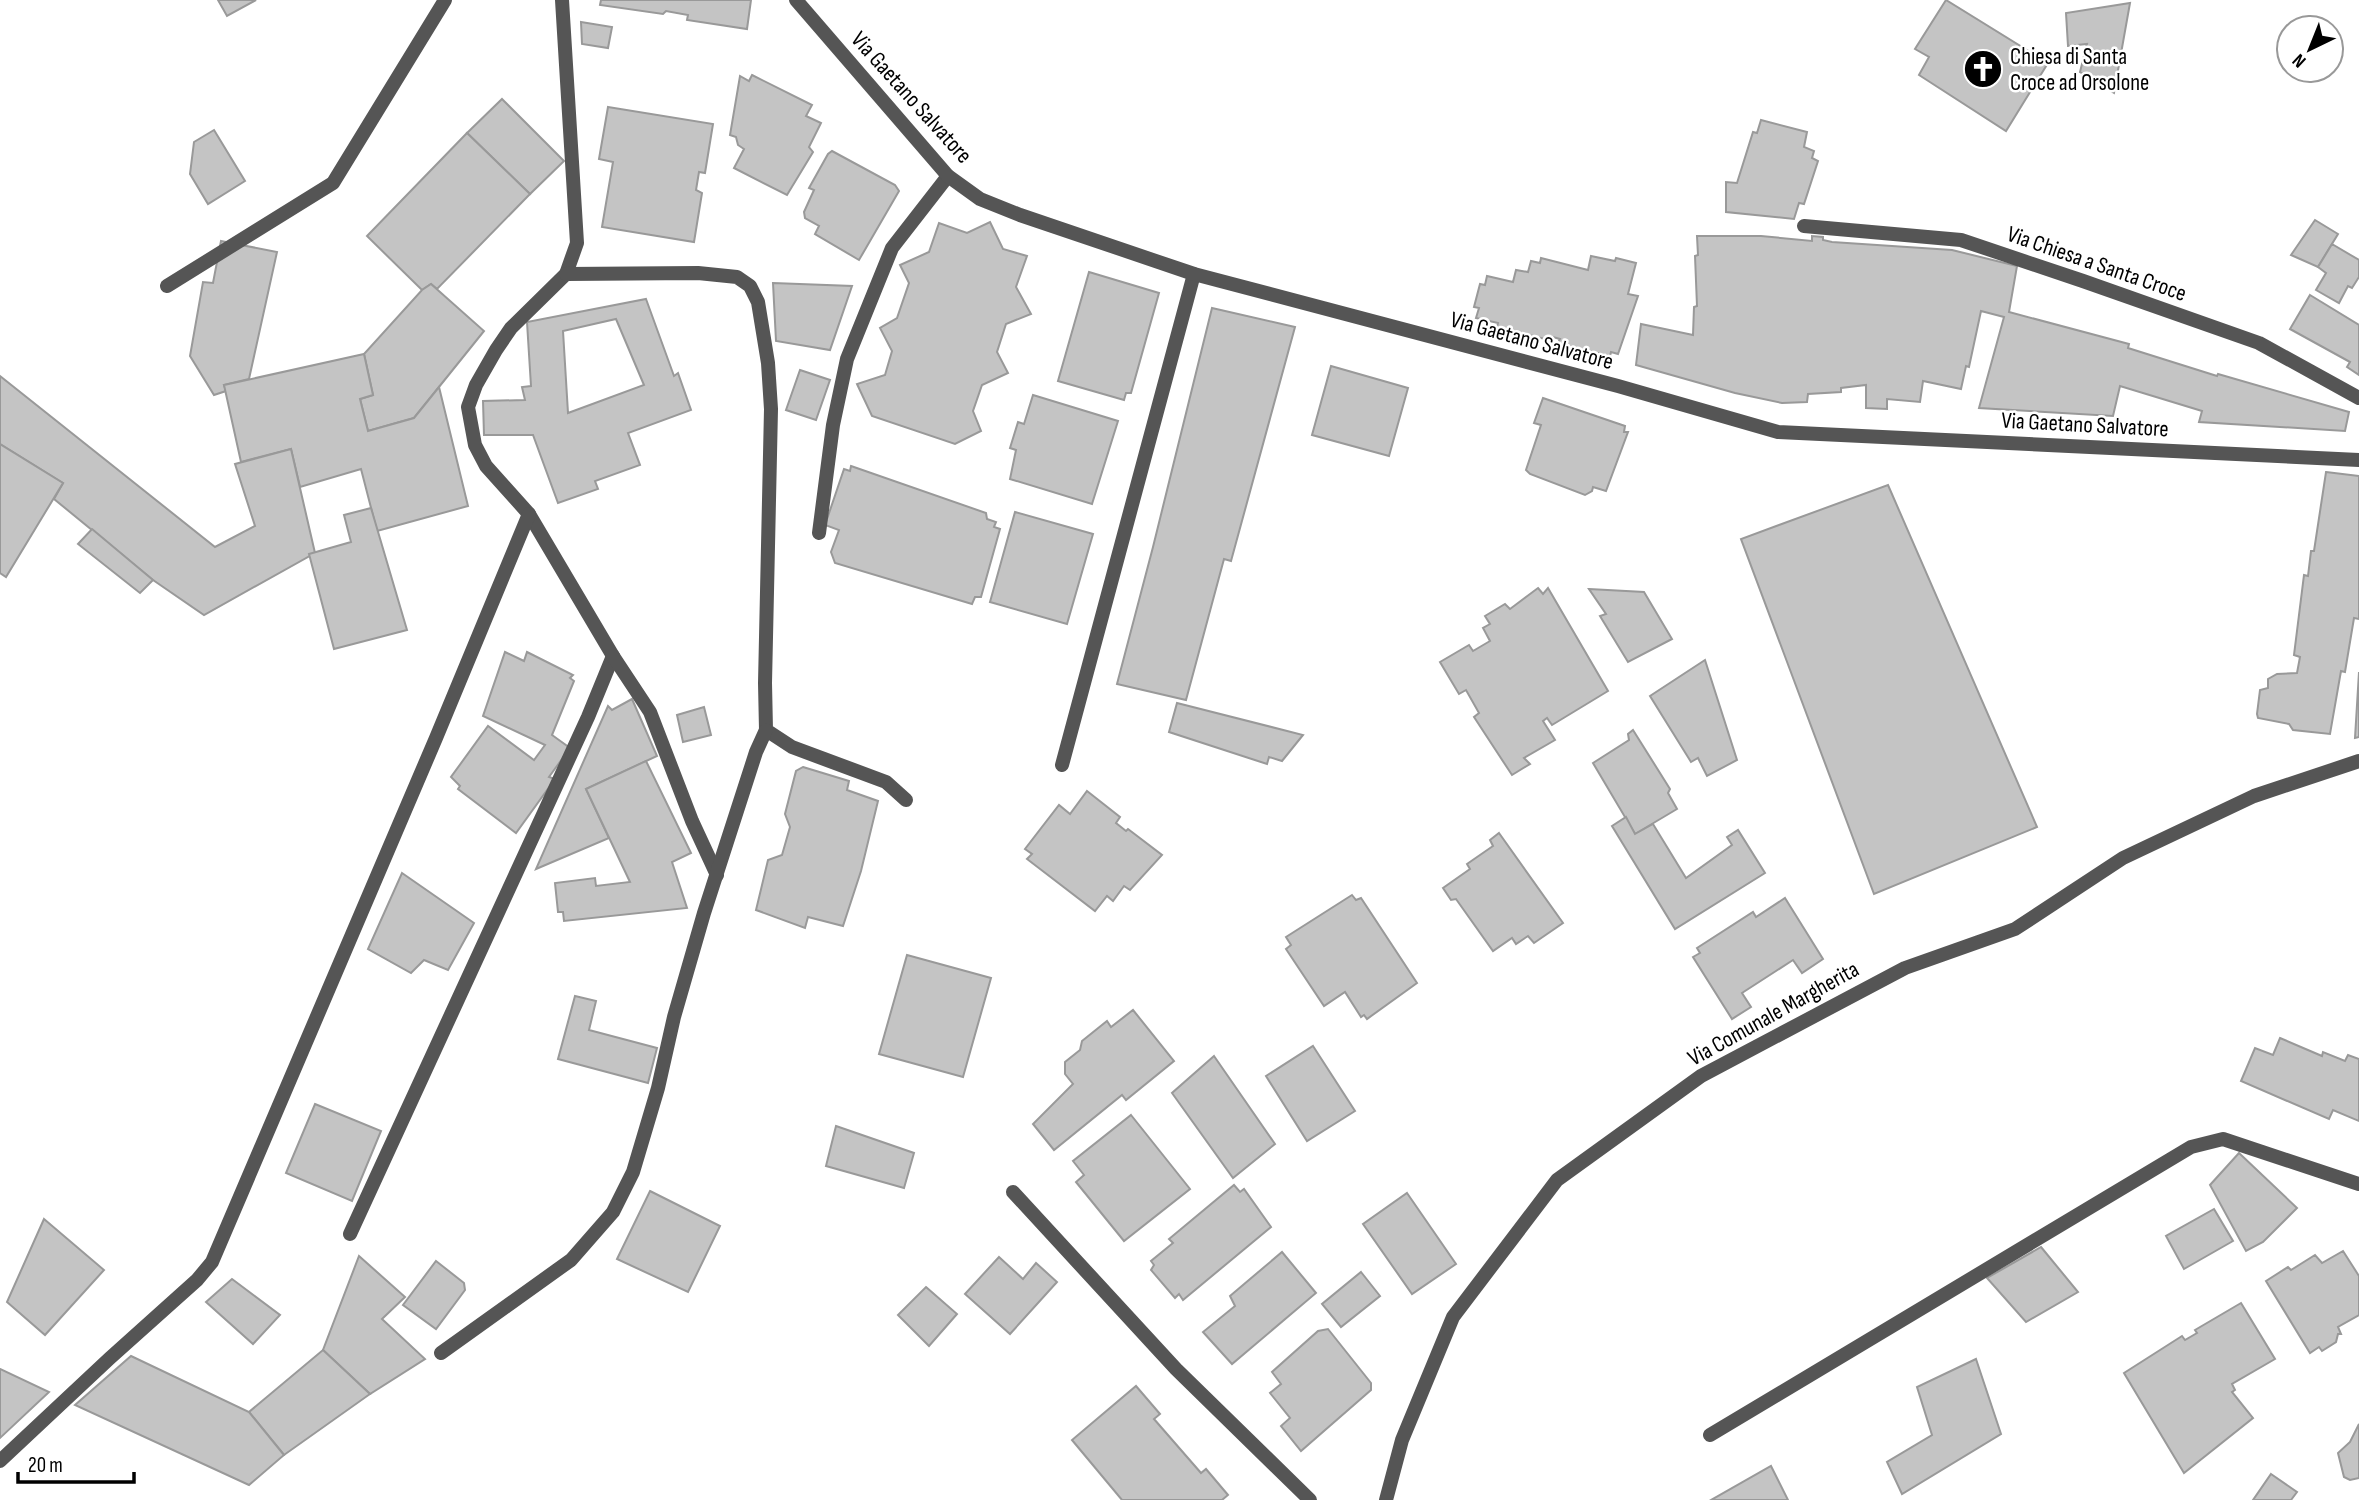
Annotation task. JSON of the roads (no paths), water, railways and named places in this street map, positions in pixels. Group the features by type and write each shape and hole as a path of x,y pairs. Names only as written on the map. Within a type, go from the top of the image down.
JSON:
{"street":[{"path":"167,286 333,183 445,0"},
{"path":"562,0 577,243 566,274 511,328 496,350 476,385 468,407 475,445 486,466 528,514 613,656 650,712 692,821 717,875"},
{"name":"Via Gaetano Salvatore","path":"796,0 948,176 980,199 1194,274 1618,386 1778,432 2359,460"},
{"path":"819,533 833,425 847,359 892,248 948,176"},
{"name":"Via Chiesa a Santa Croce","path":"1804,226 1961,240 2259,343 2359,398"},
{"path":"441,1353 571,1261 613,1212 636,1160 658,1088 674,1017 756,752 766,730 771,409 768,363 758,302 750,286 737,277 698,273 566,274"},
{"path":"1062,765 1194,274"},
{"path":"0,1461 197,1280 212,1262 442,725 528,514"},
{"path":"350,1234 588,717 613,656"},
{"path":"766,730 792,747 886,782 906,800"},
{"name":"Via Comunale Margherita","path":"1386,1500 1402,1440 1453,1317 1557,1180 1701,1076 1905,968 2015,929 2123,858 2254,796 2359,761"},
{"path":"1710,1435 2191,1147 2223,1139 2359,1184"},
{"path":"1013,1192 1176,1369 1310,1500"}],"place":[{"name":"Chiesa di Santa Croce ad Orsolone","path":"1983,69"}]}
